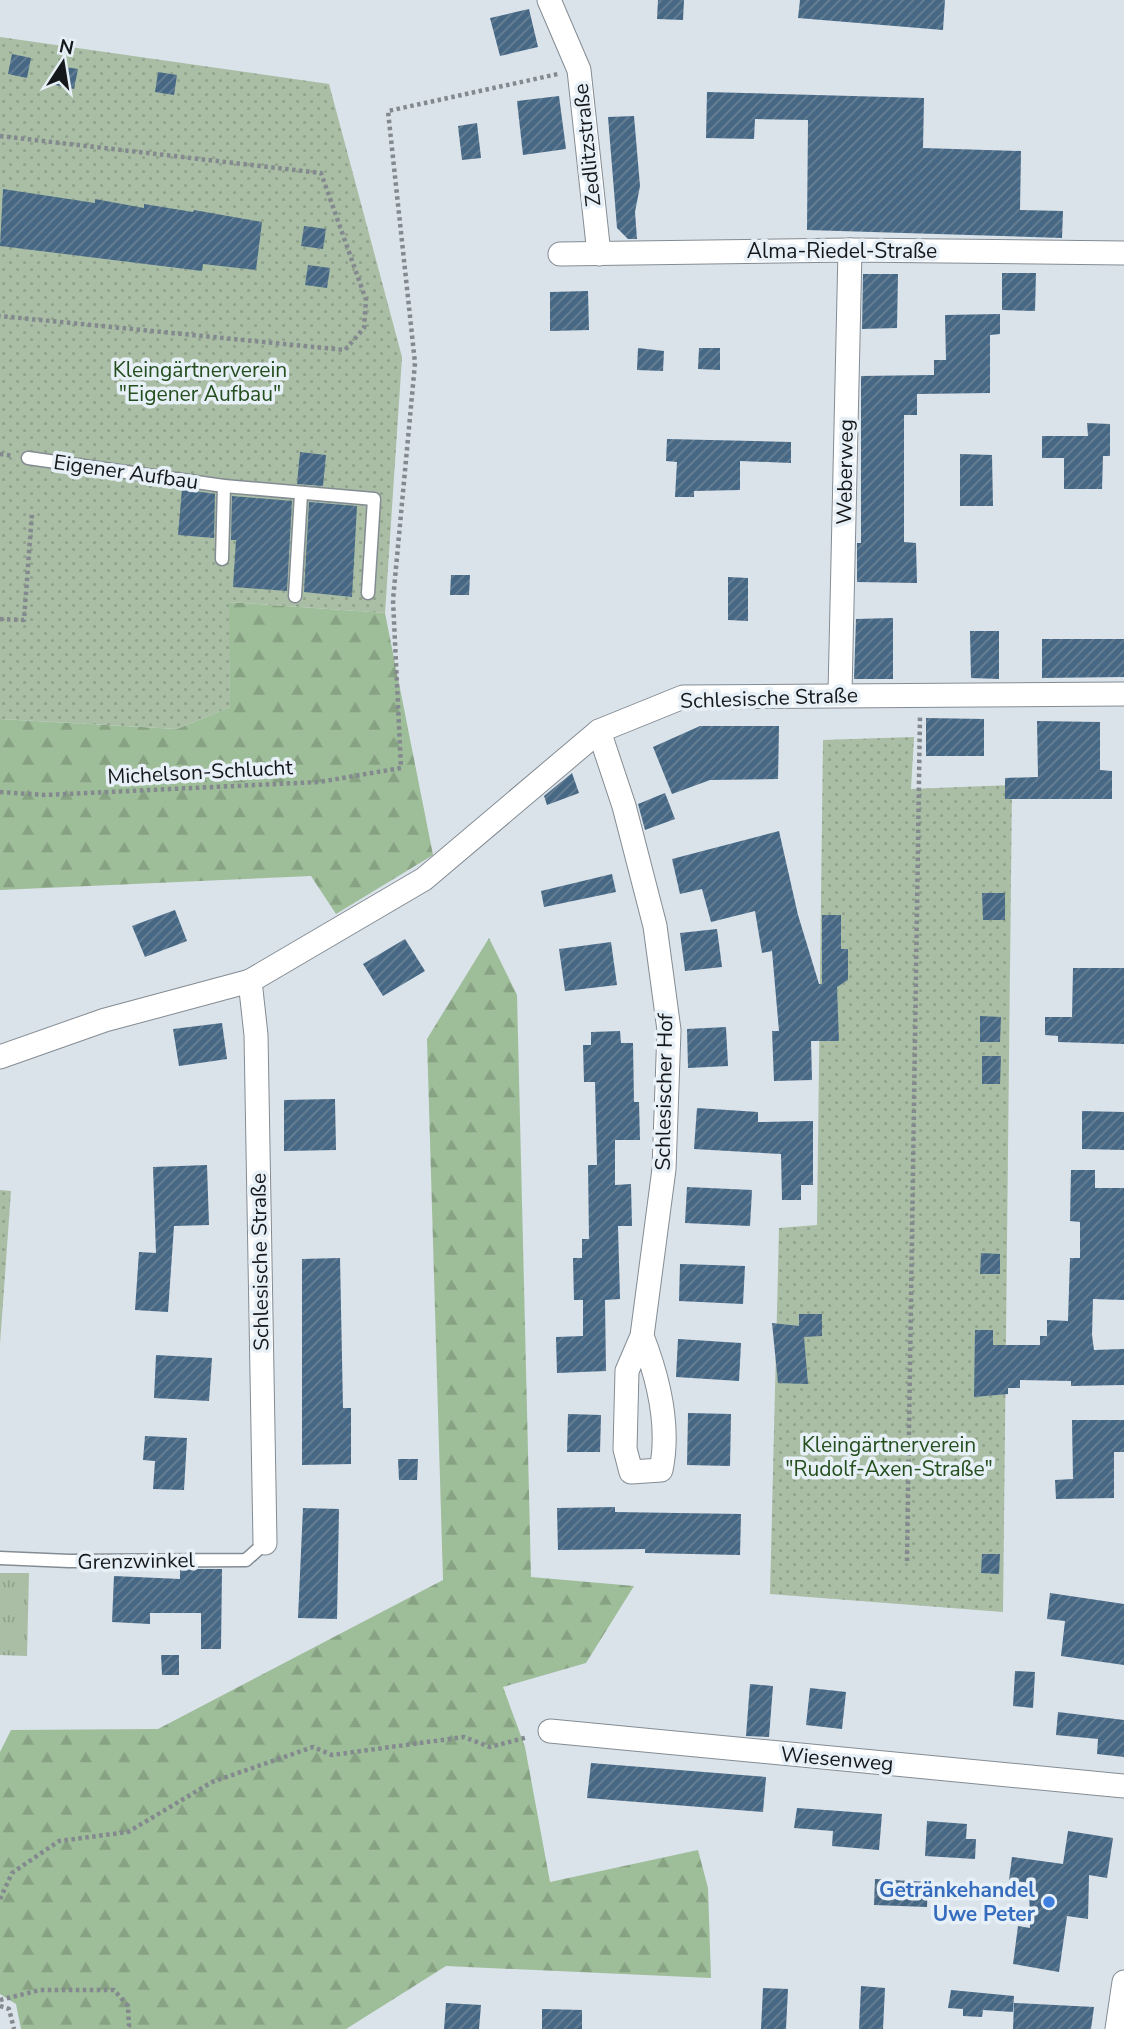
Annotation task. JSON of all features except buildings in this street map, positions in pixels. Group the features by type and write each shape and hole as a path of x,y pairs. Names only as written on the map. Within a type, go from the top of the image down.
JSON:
{"street":[{"name":"Zedlitzstraße","path":"549,0 579,70 599,254"},
{"name":"Alma-Riedel-Straße","path":"560,254 850,250 1124,253"},
{"name":"Weberweg","path":"841,693 850,250"},
{"name":"Schlesische Straße","path":"0,1057 105,1020 250,981 424,879 599,731 683,697 841,693 1124,694"},
{"name":"Schlesischer Hof","path":"599,731 624,806 655,926 669,1030 664,1169 642,1336 628,1371 625,1449 631,1472 661,1471 665,1449 655,1370 642,1336"},
{"name":"Schlesische Straße","path":"250,981 256,1035 265,1543"},
{"name":"Wiesenweg","path":"550,1731 1124,1786"},
{"path":"1117,2029 1124,1982"}],"lane":[{"name":"Eigener Aufbau","path":"28,458 224,486 374,499 368,593"},
{"name":"Eigener Aufbau","path":"222,559 224,486"},
{"path":"295,596 301,494"},
{"name":"Grenzwinkel","path":"0,1558 69,1561 246,1560 265,1543"}],"path":[{"name":"Michelson-Schlucht","path":"0,792 45,795 319,782 401,768 393,600 415,363 388,111 579,70"},
{"path":"0,136 321,173 366,300 364,328 345,350 0,316"},
{"path":"0,619 24,620 33,513"},
{"path":"907,1562 920,694"},
{"path":"0,1899 12,1873 59,1841 128,1832 212,1782 313,1747 332,1755 464,1737 490,1747 550,1731"},
{"path":"0,2000 40,1990 114,1990 128,2006 127,2029"},
{"path":"0,2006 9,2009 14,2029"}],"green space":[{"name":"Kleingärtnerverein \"Eigener Aufbau\"","path":"0,37 329,84 402,357 385,613 229,602 230,707 177,729 0,719"},
{"path":"228,602 385,613 433,855 336,914 311,876 0,890 0,719 177,729 230,707"},
{"name":"Kleingärtnerverein \"Rudolf-Axen-Straße\"","path":"914,737 911,789 1012,785 1003,1612 770,1594 779,1228 817,1225 823,740"},
{"path":"489,938 517,995 531,1577 634,1586 586,1663 503,1687 525,1747 550,1882 698,1850 708,1888 711,1978 446,1966 346,2029 21,2029 16,2004 0,1994 0,1752 11,1730 158,1729 443,1580 427,1039"},
{"path":"0,1190 11,1191 0,1344"},
{"path":"0,1573 29,1573 27,1656 0,1655"}],"place":[{"name":"Getränkehandel Uwe Peter","path":"1049,1902"}]}
